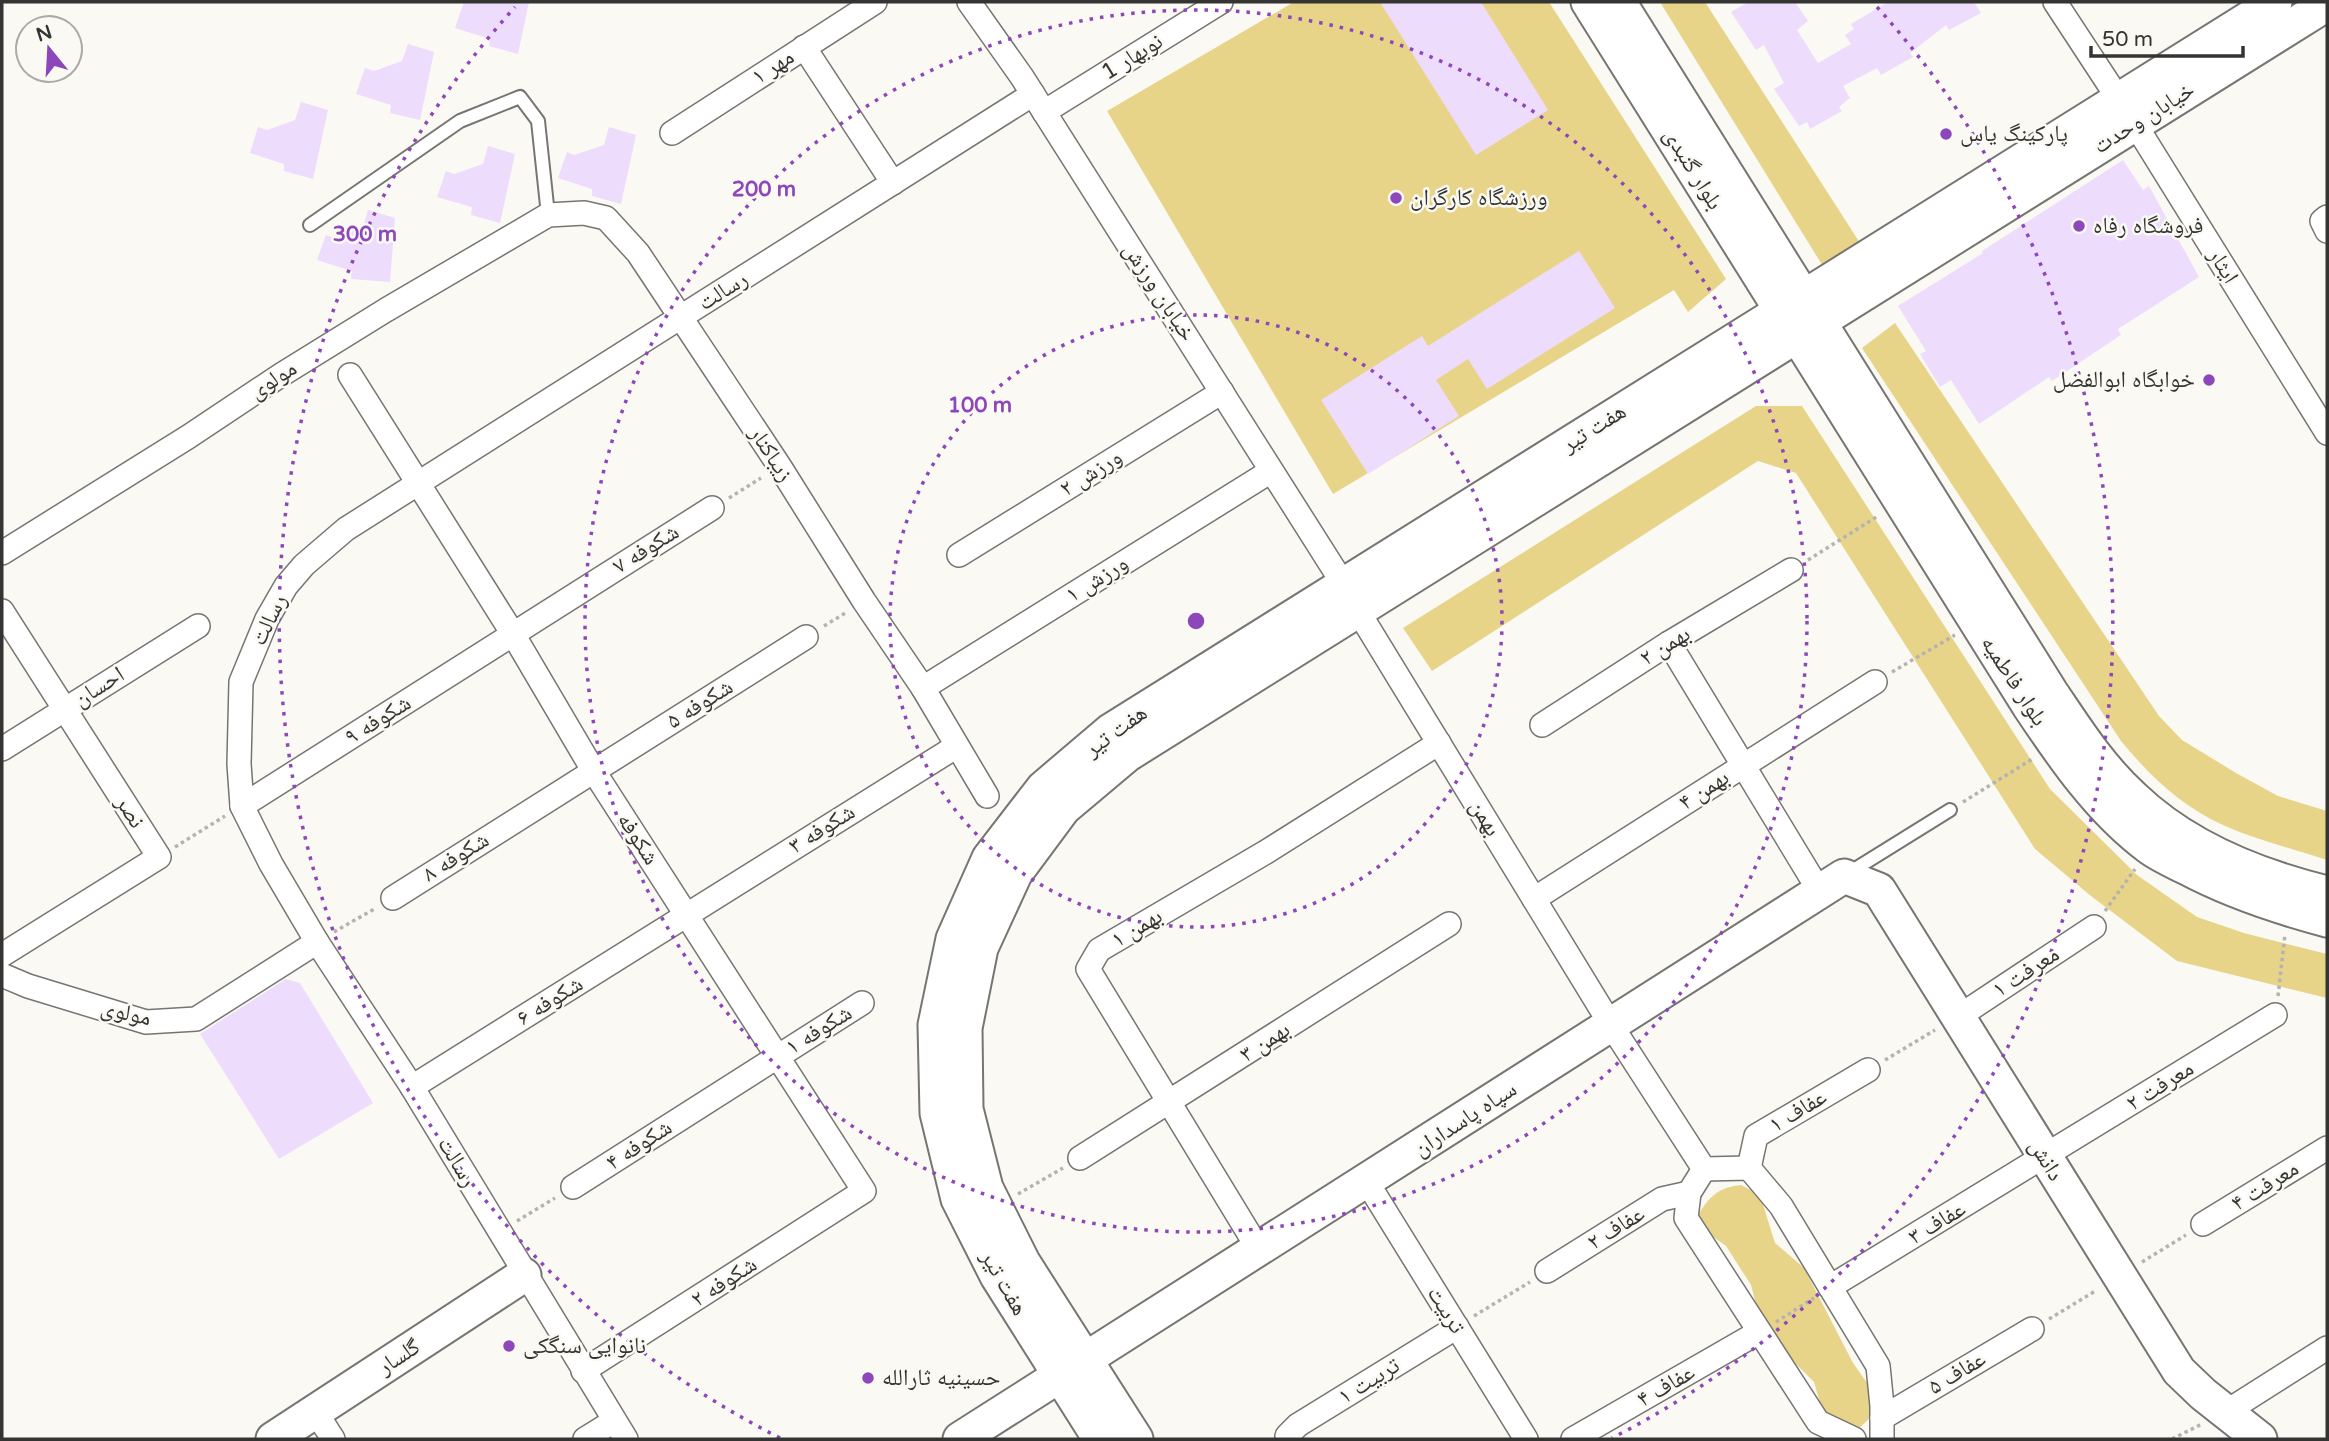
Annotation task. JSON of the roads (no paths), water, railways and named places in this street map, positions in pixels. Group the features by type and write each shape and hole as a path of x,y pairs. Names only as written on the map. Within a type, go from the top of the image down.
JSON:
{"main road":[{"name":"بلوار گنبدی","path":"1588,2 1800,316"},
{"name":"بلوار گنبدی","path":"1619,2 1800,316"},
{"name":"خیابان وحدت","path":"2127,112 2275,2"},
{"name":"خیابان وحدت","path":"1800,316 2127,112 2327,4"},
{"name":"بلوار فاطمیه","path":"1800,316 1901,501 2069,765 2115,817 2150,848 2227,889 2287,910 2327,920"},
{"name":"بلوار فاطمیه","path":"1800,316 2051,692 2098,759 2133,798 2185,838 2238,865 2327,893"},
{"name":"هفت تیر","path":"1100,1439 1073,1368 986,1188 967,1109 965,1028 981,948 1015,874 1065,808 1127,755 1351,598 1800,316"},
{"name":"هفت تیر","path":"1136,1439 997,1276 958,1199 937,1113 935,1025 953,939 989,858 1043,788 1110,731 1351,598"},
{"name":"سپاه پاسداران","path":"960,1439 1832,884"},
{"name":"دانش","path":"1832,884 1879,890 2179,1371 2260,1439"},
{"name":"گلسار","path":"273,1439 524,1275"}],"street":[{"name":"مهر ۱","path":"672,133 875,2"},
{"name":"خیابان ورزش","path":"970,2 1038,103 1351,598"},
{"name":"ایثار","path":"2055,2 2319,401 2327,433"},
{"name":"نوبهار 1","path":"1038,103 1215,3"},
{"path":"804,47 893,183"},
{"name":"رسالت","path":"620,1430 412,1087 317,942 271,864 242,806 239,764 241,682 267,619 286,586 304,565 346,529 893,183 1038,103"},
{"name":"زیباکنار","path":"548,215 584,213 606,218 638,253 780,467 863,601 923,688 987,796"},
{"name":"مولوی","path":"2,553 374,317 548,215"},
{"name":"شکوفه","path":"350,375 513,634 593,770 864,1191"},
{"name":"ورزش ۲","path":"959,555 1222,392"},
{"name":"ورزش ۱","path":"923,688 1271,471"},
{"name":"شکوفه ۷","path":"513,634 712,508"},
{"name":"بهمن ۲","path":"1542,725 1669,643 1791,570"},
{"name":"بهمن","path":"1351,598 1611,1025 1704,1169"},
{"name":"نصر","path":"2,611 159,857 2,955"},
{"name":"احسان","path":"2,749 198,626"},
{"name":"شکوفه ۹","path":"242,806 513,634"},
{"name":"شکوفه ۵","path":"593,770 806,638"},
{"path":"1669,643 1743,765 1832,884"},
{"name":"بهمن ۴","path":"1534,899 1875,682"},
{"name":"بهمن ۱","path":"1259,1250 1088,969 1099,950 1266,852 1439,743"},
{"name":"شکوفه ۳","path":"688,914 957,746"},
{"name":"شکوفه ۸","path":"393,898 593,770"},
{"name":"شکوفه ۶","path":"412,1087 688,914"},
{"name":"بهمن ۳","path":"1080,1158 1449,925"},
{"name":"معرفت ۱","path":"1958,1017 2094,927"},
{"name":"مولوی","path":"2,975 28,986 145,1022 196,1019 317,942"},
{"name":"شکوفه ۱","path":"776,1056 862,1003"},
{"name":"معرفت ۲","path":"2045,1158 2275,1015"},
{"name":"شکوفه ۴","path":"573,1187 776,1056"},
{"name":"عفاف ۱","path":"1749,1168 1756,1136 1868,1070"},
{"name":"معرفت ۴","path":"2203,1224 2327,1148"},
{"name":"عفاف ۳","path":"1830,1287 2045,1158"},
{"path":"1844,1438 1818,1422 1686,1218 1689,1193 1704,1169 1749,1168 1782,1206 1878,1366 1882,1429"},
{"name":"تربیت","path":"1367,1182 1526,1439"},
{"name":"شکوفه ۲","path":"583,1371 864,1191"},
{"name":"عفاف ۲","path":"1547,1271 1662,1199 1689,1193"},
{"name":"تربیت ۱","path":"1289,1439 1287,1436 1298,1425 1457,1327"},
{"name":"عفاف ۵","path":"1882,1429 2032,1329"},
{"name":"عفاف ۴","path":"1573,1439 1759,1332"},
{"path":"2226,1412 2327,1348"},
{"path":"315,1412 333,1439"},
{"path":"585,1439 620,1430"}],"lane":[{"path":"310,225 460,121 520,97 538,121 548,215"},
{"path":"1832,884 1950,810"}],"place":[{"name":"پارکینگ یاس","path":"1946,134"},
{"name":"ورزشگاه کارگران","path":"1396,198"},
{"name":"فروشگاه رفاه","path":"2079,226"},
{"name":"خوابگاه ابوالفضل","path":"2209,380"},
{"name":"نانوایی سنگکی","path":"509,1346"},
{"name":"حسینیه ثارالله","path":"868,1378"}]}
